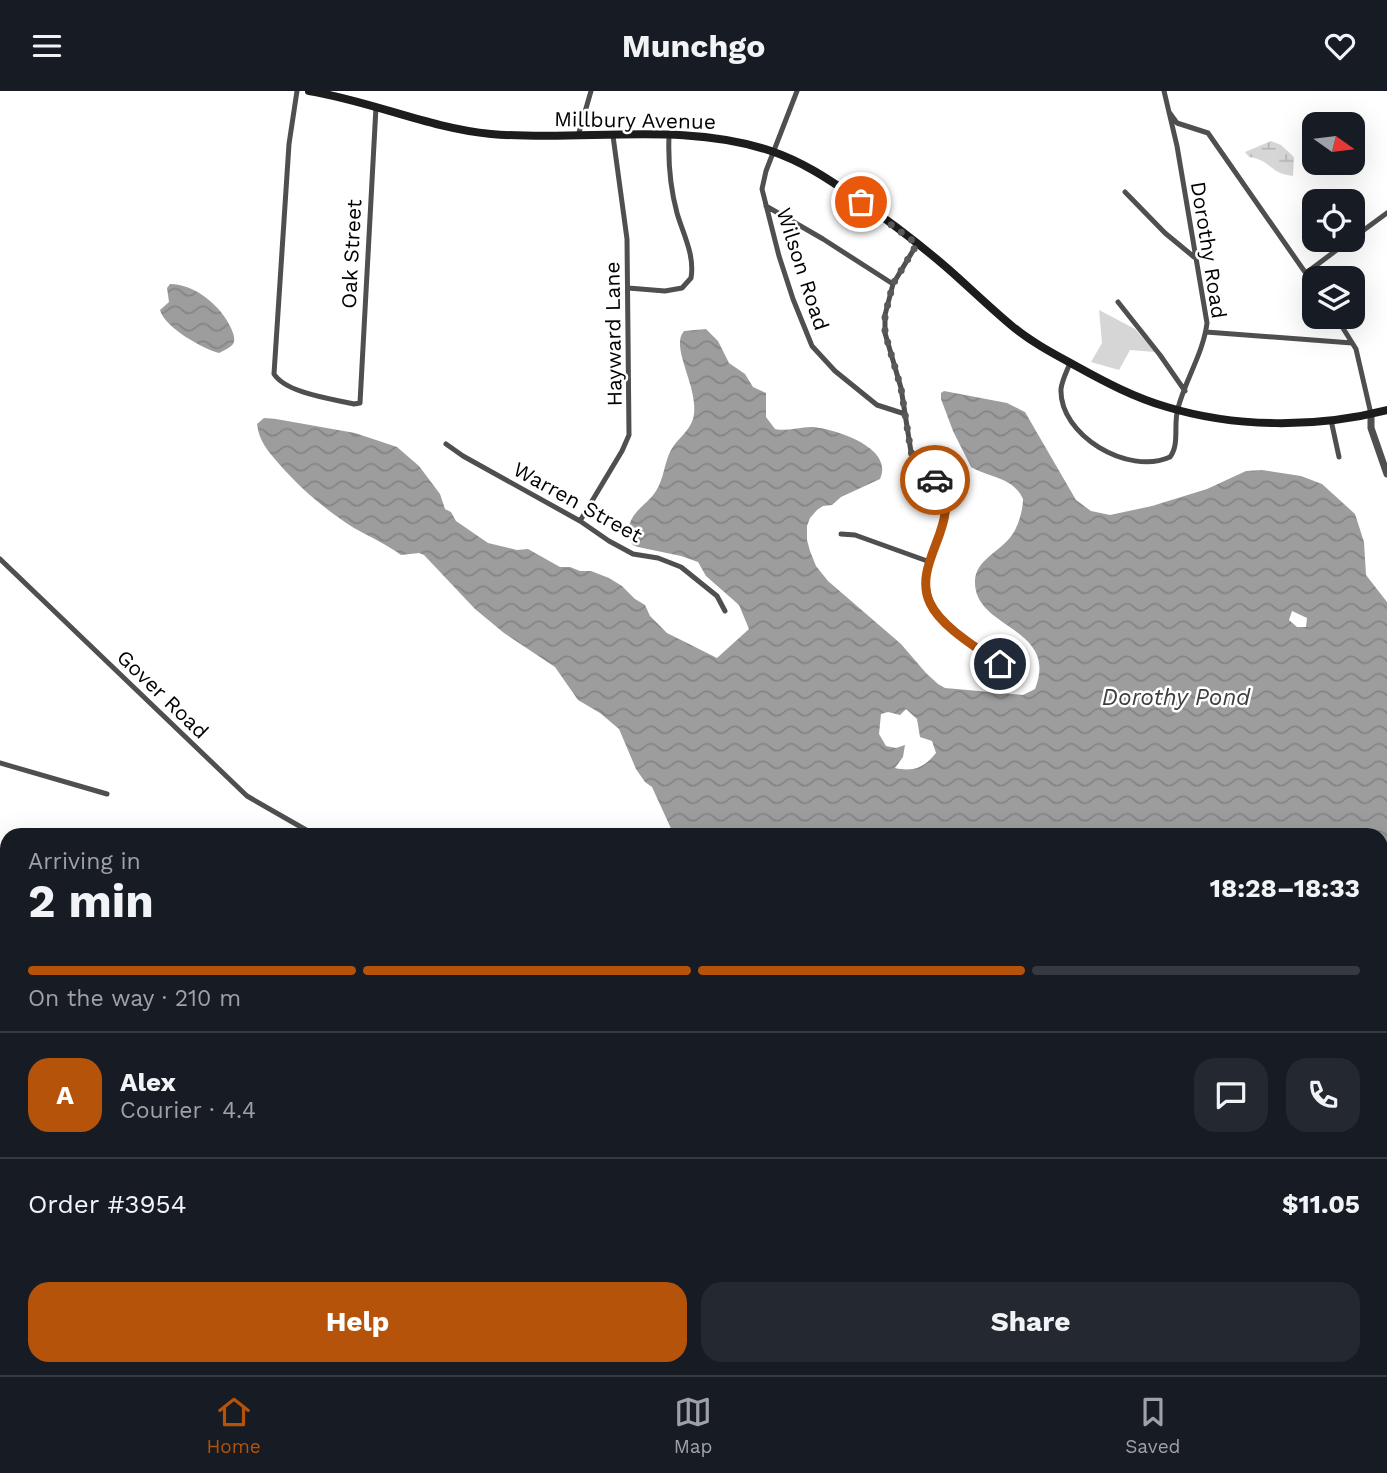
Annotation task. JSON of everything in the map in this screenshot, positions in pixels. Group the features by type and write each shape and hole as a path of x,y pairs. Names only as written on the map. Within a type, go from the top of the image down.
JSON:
{"main road":[{"name":"Millbury Avenue","path":"309,91 464,131 494,134 669,136 730,141 775,152 826,178 917,244 1027,338 1131,394 1196,415 1247,420 1296,423 1387,410"}],"street":[{"name":"Oak Street","path":"297,91 289,143 273,365 275,376 282,383 303,392 344,402 360,403 376,107"},
{"path":"578,135 591,91"},
{"name":"Wilson Road","path":"797,91 762,189 793,299 812,346 835,371 877,404 905,414"},
{"name":"Dorothy Road","path":"1070,363 1061,388 1064,405 1070,417 1094,445 1129,461 1165,460 1173,453 1177,410 1206,333 1205,309 1194,258 1177,146 1164,91"},
{"path":"1167,109 1177,123 1208,133 1302,266"},
{"name":"Hayward Lane","path":"580,521 629,435 627,239 613,136"},
{"path":"628,288 665,291 682,288 691,278 690,254 677,213 667,165 669,136"},
{"path":"1125,192 1194,258"},
{"path":"766,206 893,284"},
{"path":"1365,229 1387,213"},
{"path":"917,244 893,284 886,307 885,333 901,388 911,452 915,460 941,486 947,504 930,562 927,593 935,611 956,631 1000,664"},
{"path":"1314,266 1333,252"},
{"path":"1118,302 1185,391"},
{"path":"1343,329 1361,366 1371,414 1371,428 1387,474"},
{"path":"1206,333 1352,343"},
{"path":"1331,420 1339,457"},
{"name":"Warren Street","path":"446,444 580,521 609,541 634,554 658,558 681,567 708,587 717,596 725,611"},
{"path":"841,534 855,535 930,562"},
{"name":"Gover Road","path":"0,559 247,796 303,828"},
{"path":"0,763 107,795"}],"green space":[{"path":"1271,141 1281,145 1294,157 1293,176 1279,173 1262,161 1249,157 1245,152"},
{"path":"1099,310 1135,329 1155,352 1130,350 1119,370 1091,362 1102,343"}],"water":[{"path":"170,284 198,292 214,304 231,328 234,338 232,345 219,353 212,351 194,342 169,323 160,310 169,302 167,288"},
{"name":"Dorothy Pond","path":"706,329 718,341 729,363 745,374 753,387 766,393 766,417 775,429 814,427 836,432 861,443 879,458 882,468 880,479 841,497 832,505 823,506 810,518 807,540 810,551 816,566 828,581 901,644 926,673 945,688 1023,695 1035,689 1039,670 1037,655 1029,643 982,604 975,581 981,565 1014,532 1020,518 1023,499 1007,482 971,467 941,399 941,393 944,391 1007,403 1025,412 1076,500 1091,511 1110,515 1152,506 1207,489 1246,471 1262,470 1301,476 1322,484 1355,514 1364,542 1366,575 1387,602 1387,828 671,828 652,787 636,769 619,729 578,700 555,667 504,633 475,609 424,555 401,555 354,528 315,499 272,456 258,430 257,424 264,418 276,419 355,433 397,447 419,466 440,494 445,509 451,512 456,521 488,543 517,550 528,549 560,567 591,571 609,578 645,605 650,616 667,633 717,658 749,629 739,605 706,576 698,562 638,547 633,545 628,536 634,515 656,491 671,450 693,419 693,395 682,358 680,338 684,331","holes":["1292,611 1307,618 1306,627 1297,627 1289,620","906,709 917,719 920,737 932,741 936,753 918,768 895,768 903,757 905,745 896,748 886,746 879,734 881,714 888,712 900,715"]}],"way so far":[{"path":"861,202 917,244 893,284 885,315 885,333 901,388 911,452 915,460 935,480"}],"route":[{"path":"935,480 946,498 947,511 929,564 927,585 930,604 942,619 1000,664"}]}
